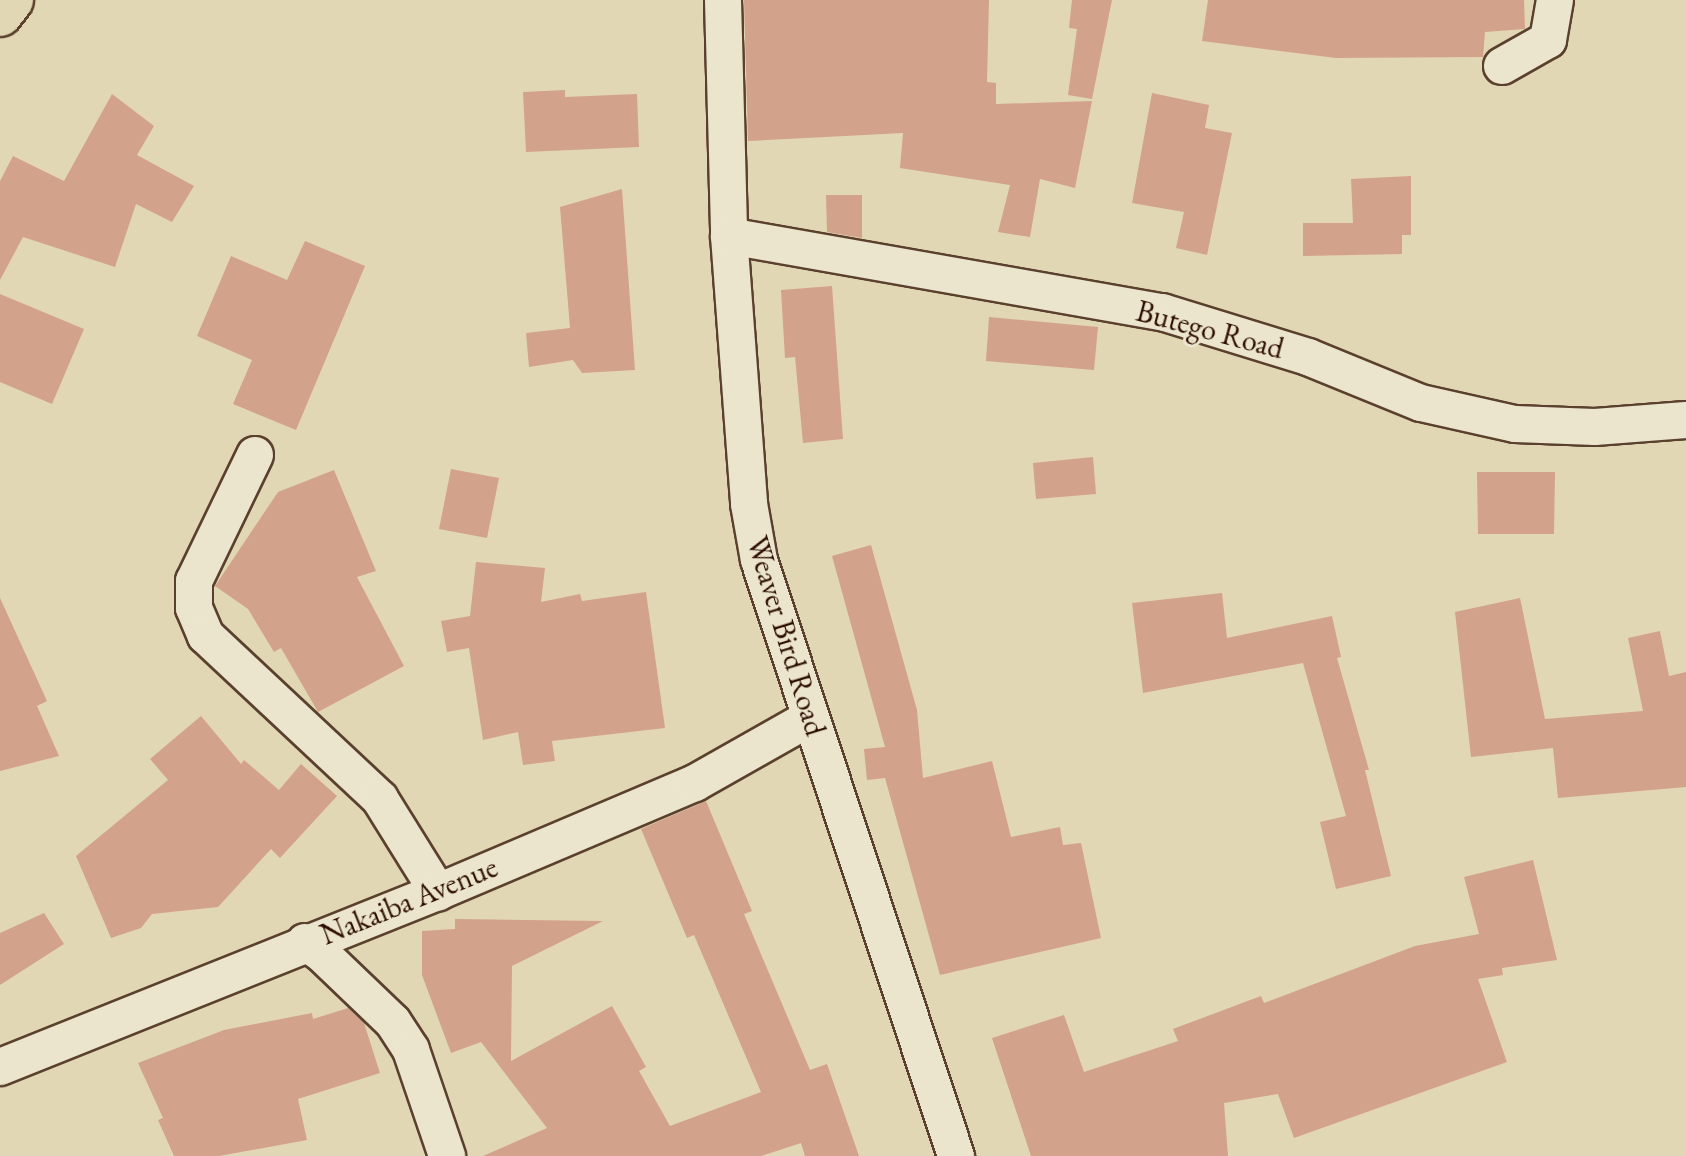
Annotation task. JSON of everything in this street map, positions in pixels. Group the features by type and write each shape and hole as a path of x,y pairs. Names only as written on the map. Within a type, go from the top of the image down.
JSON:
{"highway":[{"path":"0,14 11,0"}],"street":[{"name":"Weaver Bird Road","path":"723,0 729,236 759,560 956,1156"},
{"path":"1502,66 1548,40 1555,0"},
{"name":"Butego Road","path":"729,236 1162,312 1308,357 1421,403 1515,424 1595,427 1686,420"},
{"path":"255,455 194,581 194,608 206,636 380,799 438,892"},
{"name":"Nakaiba Avenue","path":"0,1067 305,942 438,892 695,783 810,718"},
{"path":"305,942 340,970 399,1032 411,1050 447,1156"}],"building":[{"path":"744,0 989,0 987,82 996,83 996,104 1092,101 1075,188 1040,179 1030,237 998,232 1010,185 900,168 903,133 748,141"},
{"path":"1072,0 1112,0 1092,99 1068,95 1077,29 1069,28"},
{"path":"1208,0 1524,0 1525,29 1485,32 1483,57 1336,58 1202,41"},
{"path":"565,90 565,97 637,94 639,147 526,152 523,92"},
{"path":"1152,93 1209,105 1205,128 1232,133 1207,255 1176,248 1184,212 1132,203"},
{"path":"112,94 154,126 137,155 194,186 172,222 136,204 115,267 23,237 0,280 0,181 13,156 64,181"},
{"path":"1411,176 1411,235 1402,235 1402,254 1303,256 1303,223 1353,223 1351,179"},
{"path":"622,189 635,370 582,373 573,360 529,367 526,333 570,328 560,207"},
{"path":"826,195 862,195 862,238 827,232"},
{"path":"305,241 365,266 296,430 233,404 252,360 197,336 231,256 287,280"},
{"path":"832,286 843,439 803,443 795,357 785,358 781,290"},
{"path":"0,294 84,329 52,404 0,382"},
{"path":"989,317 1098,327 1094,370 986,361"},
{"path":"1093,457 1096,494 1036,499 1033,463"},
{"path":"451,469 499,478 487,538 439,529"},
{"path":"334,470 376,571 357,577 404,666 318,712 281,648 274,652 248,609 215,586 278,492"},
{"path":"1477,472 1555,472 1554,534 1478,534"},
{"path":"871,545 917,710 923,778 992,761 1011,837 1060,827 1063,845 1081,843 1101,938 940,975 885,778 867,780 864,749 885,747 832,556"},
{"path":"476,562 545,568 541,602 580,594 582,601 646,592 665,728 552,741 555,761 523,765 518,732 483,740 469,648 447,652 441,621 470,616"},
{"path":"1222,593 1227,638 1332,616 1341,657 1337,658 1369,770 1365,770 1391,876 1336,889 1320,822 1346,816 1303,663 1143,693 1132,603"},
{"path":"0,598 47,701 37,706 59,756 0,771"},
{"path":"1520,598 1545,719 1643,711 1628,638 1660,631 1669,676 1686,672 1686,787 1558,798 1553,748 1471,757 1455,612"},
{"path":"201,716 241,764 244,760 279,790 301,764 337,796 280,858 271,849 218,907 152,914 141,928 111,938 76,856 168,780 150,759"},
{"path":"706,801 752,911 744,914 810,1070 827,1064 859,1156 805,1156 801,1143 761,1156 483,1156 547,1128 481,1042 451,1053 422,975 422,931 455,929 455,919 603,921 512,966 511,1061 612,1006 646,1067 639,1071 670,1126 761,1092 694,935 687,938 641,829"},
{"path":"1533,860 1557,960 1502,968 1503,975 1478,979 1507,1062 1294,1138 1278,1094 1224,1103 1228,1156 1031,1156 992,1038 1064,1015 1084,1072 1178,1041 1173,1029 1261,996 1264,1003 1415,946 1479,934 1464,877"},
{"path":"44,913 64,944 0,985 0,933"},
{"path":"348,1008 364,1023 380,1073 298,1099 307,1140 219,1156 174,1156 158,1120 163,1118 138,1063 224,1030 312,1013 313,1019"}]}
